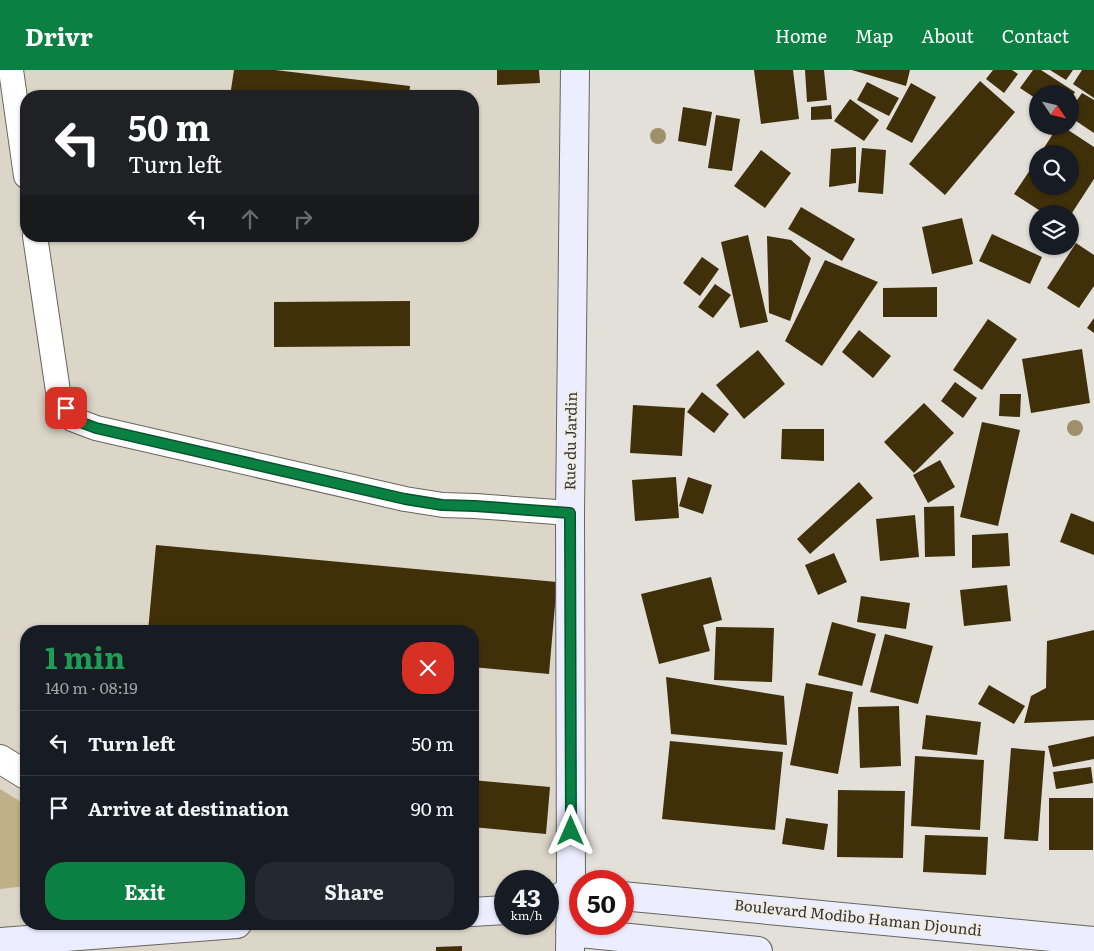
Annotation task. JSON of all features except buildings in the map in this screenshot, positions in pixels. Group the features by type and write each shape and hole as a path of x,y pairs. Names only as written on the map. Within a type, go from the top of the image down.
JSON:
{"main road":[{"name":"Rue du Jardin","path":"575,70 570,513 576,870"},
{"name":"Boulevard Modibo Haman Djoundi","path":"634,897 1094,941"},
{"path":"479,912 494,911"},
{"path":"559,928 570,942 758,951"},
{"path":"0,942 158,930"}],"street":[{"path":"0,759 20,771"}],"lane":[{"path":"11,70 20,134"},
{"path":"36,242 59,398 72,419 96,428 405,499 442,505 570,513"}],"shaded area":[{"path":"0,70 575,70 582,870 569,870 569,935 583,935 583,951 0,951"},
{"path":"0,789 20,801 20,887 0,889"}],"route":[{"path":"66,408 72,419 96,428 405,499 442,505 570,513 571,831"}]}
